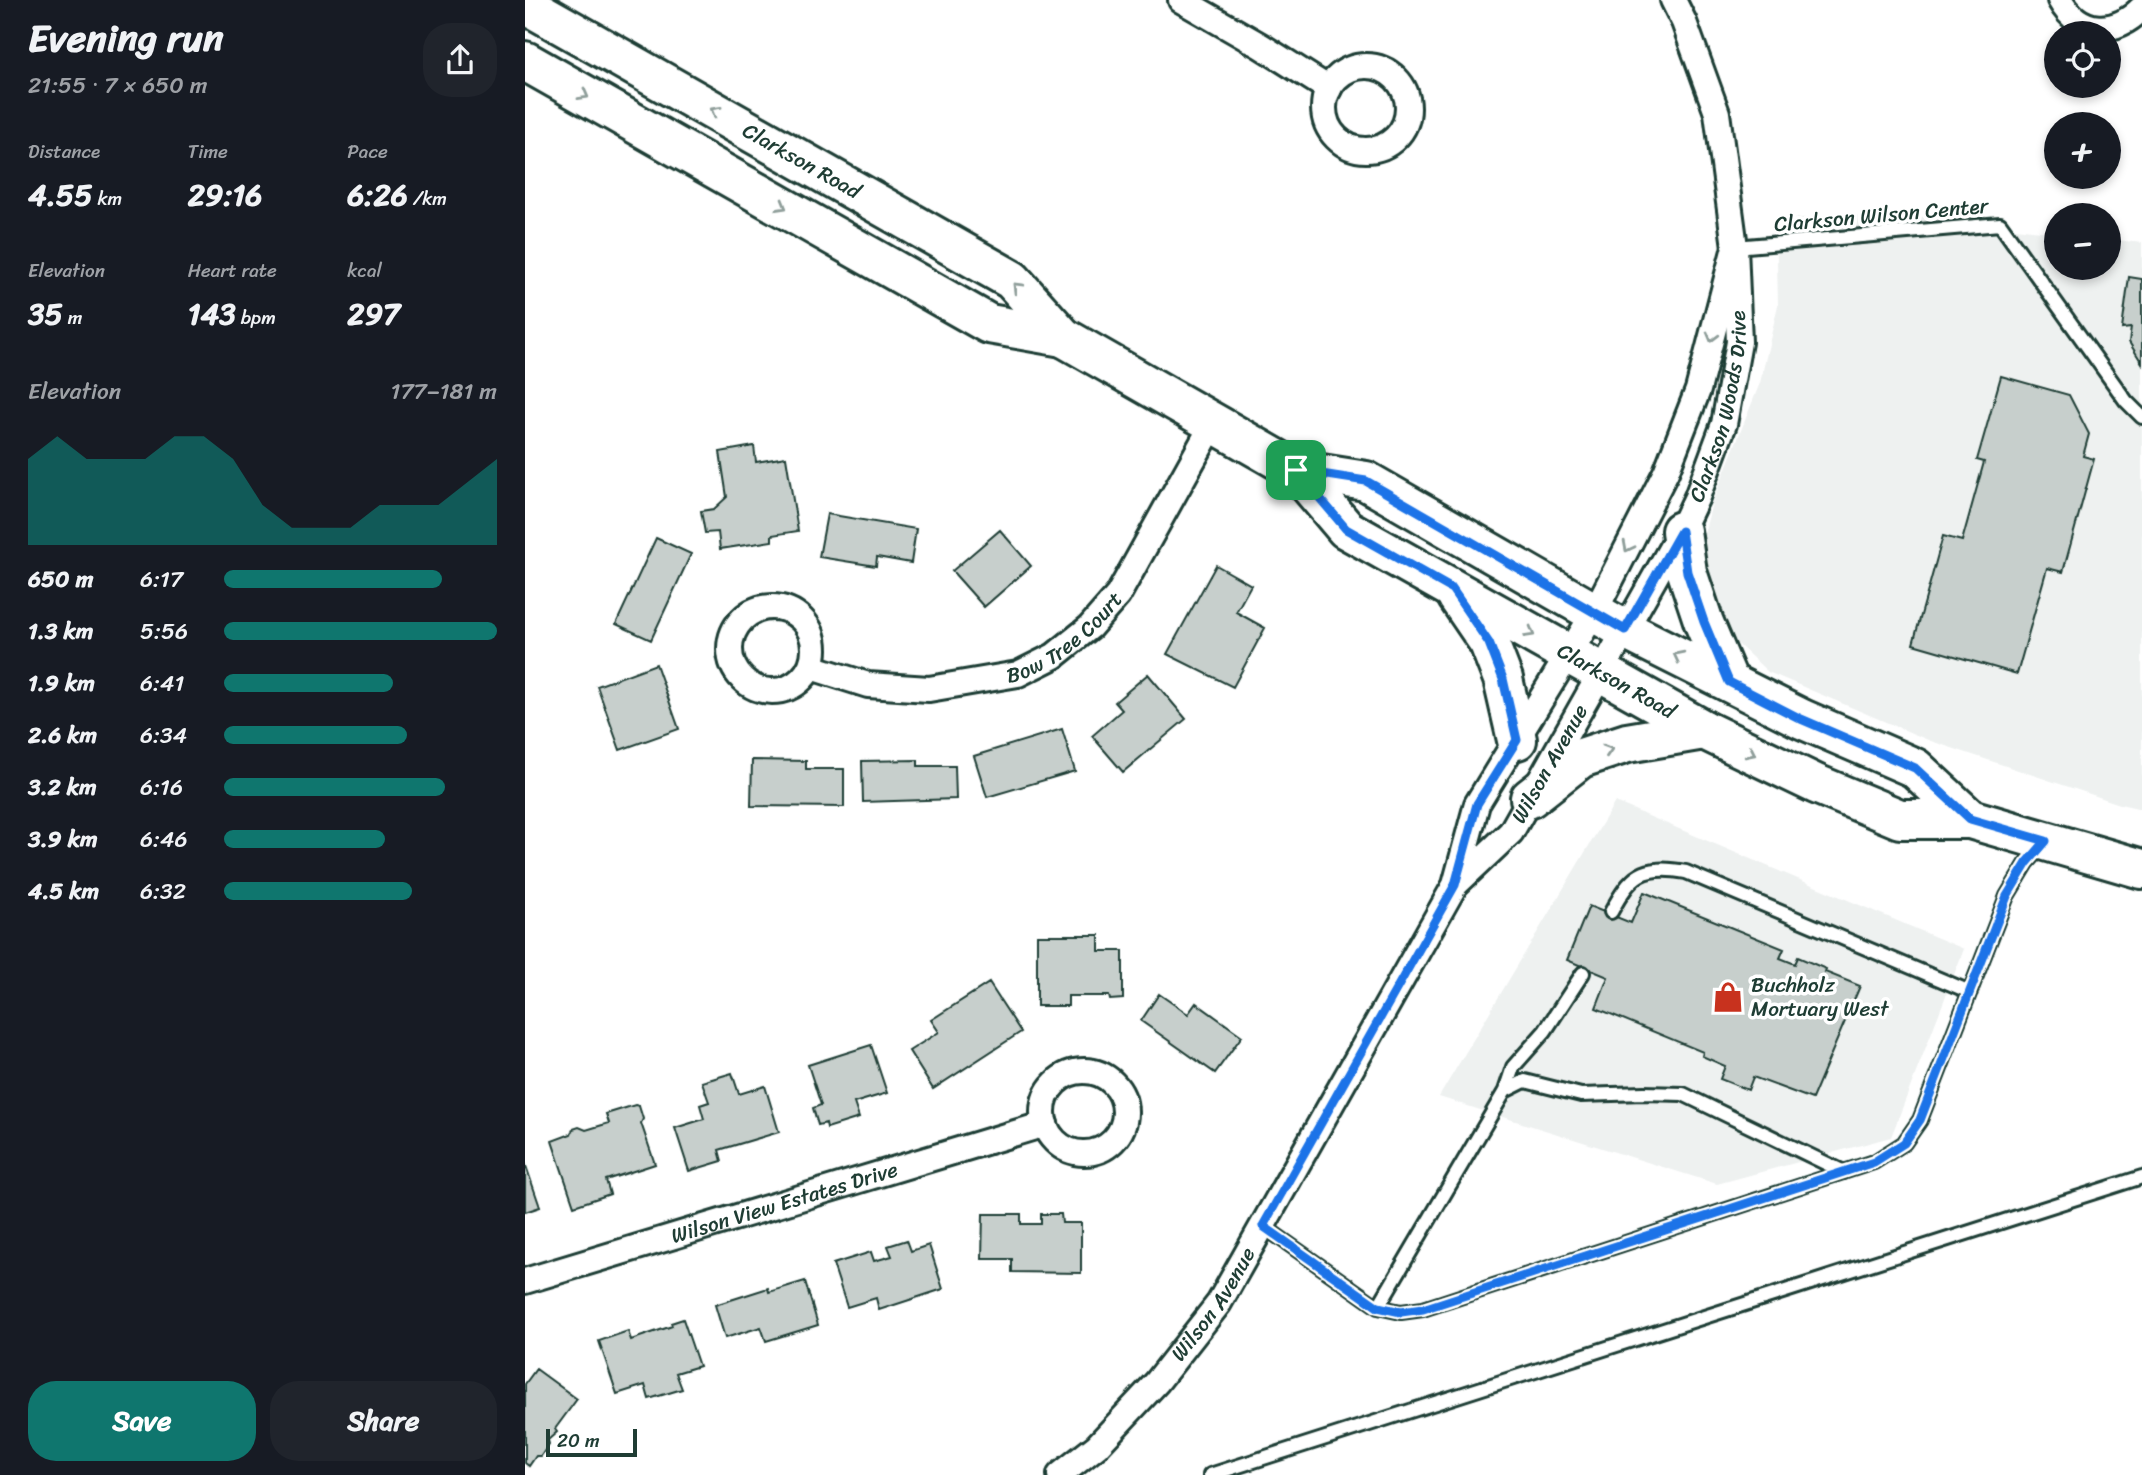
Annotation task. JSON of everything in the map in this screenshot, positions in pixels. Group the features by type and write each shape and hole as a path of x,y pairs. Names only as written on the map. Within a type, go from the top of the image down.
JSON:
{"main road":[{"name":"Clarkson Road","path":"525,4 1012,280 1063,337 1296,470 1346,529 1704,730 1816,784 1900,819 1970,819 2142,869"},
{"name":"Clarkson Road","path":"525,61 989,324 1063,337"},
{"name":"Clarkson Road","path":"1296,470 1366,481 1610,622 1801,719 1915,768 1970,819"},
{"path":"1681,531 1687,572 1729,682"},
{"path":"1452,589 1489,643 1503,679 1517,740"},
{"path":"1530,798 1581,758 1627,743 1704,730"}],"street":[{"path":"1181,0 1329,89"},
{"name":"Clarkson Woods Drive","path":"1610,622 1681,531 1697,497 1724,424 1739,342 1735,247 1717,113 1674,0"},
{"path":"2060,0 2065,10 2080,23 2097,28 2114,27 2129,20 2142,8"},
{"name":"Clarkson Woods Drive","path":"1610,622 1693,402 1735,247"},
{"name":"Bow Tree Court","path":"811,667 869,685 929,689 1018,674 1053,656 1090,627 1118,595 1214,422"},
{"name":"Wilson Avenue","path":"1060,1475 1097,1446 1157,1382 1219,1303 1455,885 1477,804 1568,656 1610,622"},
{"name":"Wilson Avenue","path":"1455,885 1511,832 1601,674 1610,622"},
{"name":"Wilson View Estates Drive","path":"525,1281 1045,1124"}],"lane":[{"name":"Clarkson Wilson Center","path":"1735,247 2000,224 2126,401 2142,417"},
{"path":"1263,1226 1378,1307 1401,1312 1423,1309 1874,1162 1904,1143 1920,1120 2007,896 2027,863 2046,841"},
{"path":"1611,912 1625,886 1640,875 1662,867 1686,872 1970,992"},
{"path":"1378,1307 1505,1091 1513,1067 1545,1031 1583,973"},
{"path":"1505,1091 1525,1081 1581,1095 1683,1094 1844,1172"},
{"path":"1210,1475 2142,1177"}],"shaded area":[{"path":"1901,214 2044,232 2044,280 2121,280 2121,240 2142,243 2142,809 1928,740 1768,672 1729,636 1711,604 1700,550 1712,503 1760,383 1778,305 1776,219"},
{"path":"1615,802 1964,949 1891,1137 1717,1184 1439,1097"}],"building":[{"path":"2129,277 2142,279 2142,363 2129,342 2131,328 2122,329"},
{"path":"2001,376 2069,395 2089,434 2083,456 2094,459 2063,572 2047,568 2017,674 1913,644 1943,536 1962,541 1984,462 1977,460"},
{"path":"754,446 756,462 786,457 798,531 772,535 772,541 720,549 718,532 705,533 701,511 714,509 727,497 720,452"},
{"path":"827,514 916,529 911,563 877,557 876,566 819,557"},
{"path":"1000,530 1031,566 984,607 952,571"},
{"path":"656,538 691,554 651,640 616,624"},
{"path":"1216,565 1251,585 1236,612 1265,628 1233,687 1167,654"},
{"path":"656,664 679,729 620,750 597,686"},
{"path":"1148,674 1186,719 1123,772 1092,736 1122,710 1115,702"},
{"path":"1062,729 1075,771 987,797 974,756"},
{"path":"752,760 806,761 806,769 844,769 844,807 751,806"},
{"path":"918,760 918,766 955,766 956,799 863,802 862,761"},
{"name":"Buchholz Mortuary West","path":"1644,892 1784,949 1780,958 1795,964 1798,957 1826,969 1825,972 1860,986 1812,1099 1753,1077 1748,1090 1720,1079 1725,1066 1702,1056 1703,1052 1596,1008 1608,977 1567,960 1589,906 1631,923"},
{"path":"1037,935 1099,935 1099,951 1123,951 1123,999 1110,1000 1109,996 1068,996 1068,1006 1037,1006"},
{"path":"989,983 1021,1032 933,1089 909,1051 939,1032 931,1020"},
{"path":"1159,994 1188,1014 1196,1003 1242,1036 1215,1073 1141,1021"},
{"path":"871,1045 887,1093 854,1103 859,1118 827,1128 826,1123 818,1125 813,1108 821,1105 808,1065"},
{"path":"732,1073 739,1094 765,1086 779,1132 719,1150 722,1161 689,1171 675,1128 704,1119 700,1105 709,1102 702,1082"},
{"path":"639,1106 643,1119 641,1123 655,1164 606,1180 610,1194 574,1206 552,1141 571,1134 573,1129 579,1127 586,1130 609,1123 606,1114"},
{"path":"525,1163 540,1207 525,1212"},
{"path":"983,1214 1021,1214 1021,1224 1041,1224 1041,1214 1061,1214 1062,1223 1081,1223 1081,1273 1012,1272 1012,1259 982,1259"},
{"path":"907,1240 911,1251 929,1245 943,1289 879,1310 876,1298 847,1307 833,1264 871,1252 874,1261 892,1256 888,1246"},
{"path":"805,1281 818,1325 766,1341 761,1327 725,1338 715,1305 768,1288 769,1292"},
{"path":"683,1319 699,1366 676,1373 682,1389 649,1399 645,1385 617,1394 599,1341 628,1331 631,1340 672,1326 671,1323"},
{"path":"536,1369 577,1399 555,1429 557,1432 548,1440 549,1444 541,1456 536,1456 529,1466 525,1463 525,1384"}],"place":[{"name":"Buchholz Mortuary West","path":"1728,997"}],"route":[{"path":"1296,470 1366,481 1625,630 1681,531 1687,572 1729,682 1801,719 1915,768 1970,819 2046,841 2027,863 2007,896 1920,1120 1904,1143 1874,1162 1423,1309 1401,1312 1378,1307 1263,1226 1455,885 1477,804 1517,740 1503,679 1489,643 1452,589 1346,529 1296,470"}]}
